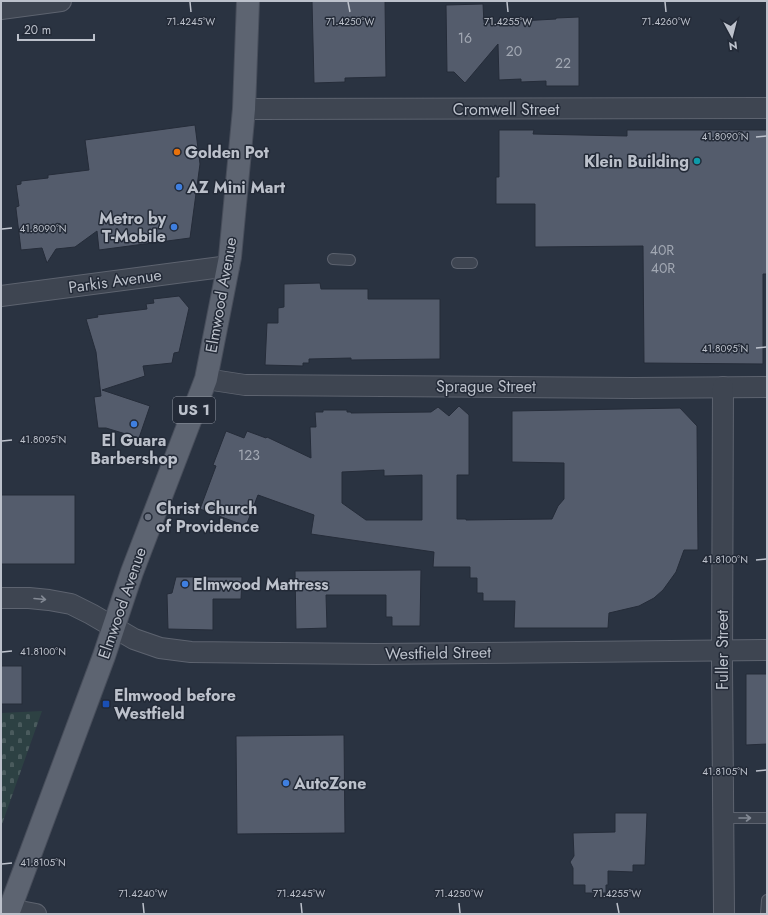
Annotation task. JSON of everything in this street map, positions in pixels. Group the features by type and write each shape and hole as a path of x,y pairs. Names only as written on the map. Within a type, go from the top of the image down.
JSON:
{"main road":[{"name":"Elmwood Avenue","path":"9,911 104,656 132,572 206,379 229,266 244,109 248,1"}],"street":[{"path":"1,9 60,1"},
{"name":"Cromwell Street","path":"244,109 767,108"},
{"name":"Parkis Avenue","path":"1,296 229,266"},
{"name":"Sprague Street","path":"206,379 245,385 632,388 767,387"},
{"name":"Fuller Street","path":"723,387 722,650 724,914"},
{"name":"Westfield Street","path":"1,598 43,599 70,604 91,614 134,639 160,648 191,652 376,654 767,650"},
{"path":"9,911 36,914"}],"lane":[{"path":"333,259 350,260"},
{"path":"457,263 472,263"},
{"path":"723,818 767,818"},
{"path":"766,914 767,900"}],"green space":[{"path":"42,711 1,827 1,713"}],"building":[{"path":"312,1 385,1 386,77 345,78 345,82 314,83"},
{"path":"483,4 484,23 579,17 579,86 546,86 546,81 521,82 521,79 499,80 498,44 465,83 454,72 447,72 446,5"},
{"path":"195,125 200,164 190,238 99,250 97,231 75,247 56,249 47,263 42,248 21,250 16,209 16,207 19,206 16,185 21,184 21,181 48,178 48,175 89,170 85,140"},
{"path":"499,130 534,130 533,134 627,136 627,130 767,130 767,274 763,274 763,364 644,363 643,246 535,247 535,204 496,204 496,177 499,177"},
{"path":"320,283 321,289 368,289 368,299 440,299 440,359 309,359 309,363 303,363 303,366 265,365 267,323 278,323 278,308 284,307 284,284"},
{"path":"179,296 189,308 179,352 174,353 172,363 143,366 145,376 102,390 150,406 139,438 106,428 98,428 94,397 101,396 96,352 86,319 98,317 97,315 147,309 146,304 154,303 153,299"},
{"path":"459,406 469,415 469,475 457,475 457,519 552,519 558,506 564,499 564,463 512,462 512,411 680,408 697,426 698,550 684,550 676,572 663,590 654,598 639,606 609,613 608,628 514,628 515,601 483,601 483,593 477,593 477,578 470,578 470,567 433,567 434,552 311,534 314,515 258,495 246,526 200,509 216,466 213,465 226,431 244,438 247,431 266,438 267,437 311,458 310,427 316,427 315,412 323,412 323,410 347,410 347,412 351,413 431,412 438,407 449,416","holes":["384,470 384,476 422,475 422,520 366,520 342,503 342,472"]},
{"path":"1,495 75,495 75,564 1,564"},
{"path":"421,570 420,626 392,626 392,617 386,617 386,595 326,595 327,628 296,629 295,571"},
{"path":"176,577 242,577 241,599 213,599 213,630 168,629 167,594 172,593"},
{"path":"1,666 22,666 22,704 1,704"},
{"path":"746,674 767,674 767,744 746,745"},
{"path":"344,735 345,833 237,834 236,736"},
{"path":"615,813 647,813 645,865 633,865 633,872 608,871 608,885 606,885 606,893 585,893 585,885 573,885 573,868 570,862 574,856 573,833 615,832"}],"place":[{"name":"Golden Pot","path":"177,152"},
{"name":"Klein Building","path":"697,161"},
{"name":"AZ Mini Mart","path":"179,187"},
{"name":"Metro by T-Mobile","path":"174,227"},
{"name":"El Guara Barbershop","path":"134,424"},
{"name":"Christ Church of Providence","path":"148,517"},
{"name":"Elmwood Mattress","path":"185,584"},
{"name":"Elmwood before Westfield","path":"106,704"},
{"name":"AutoZone","path":"286,783"}]}
